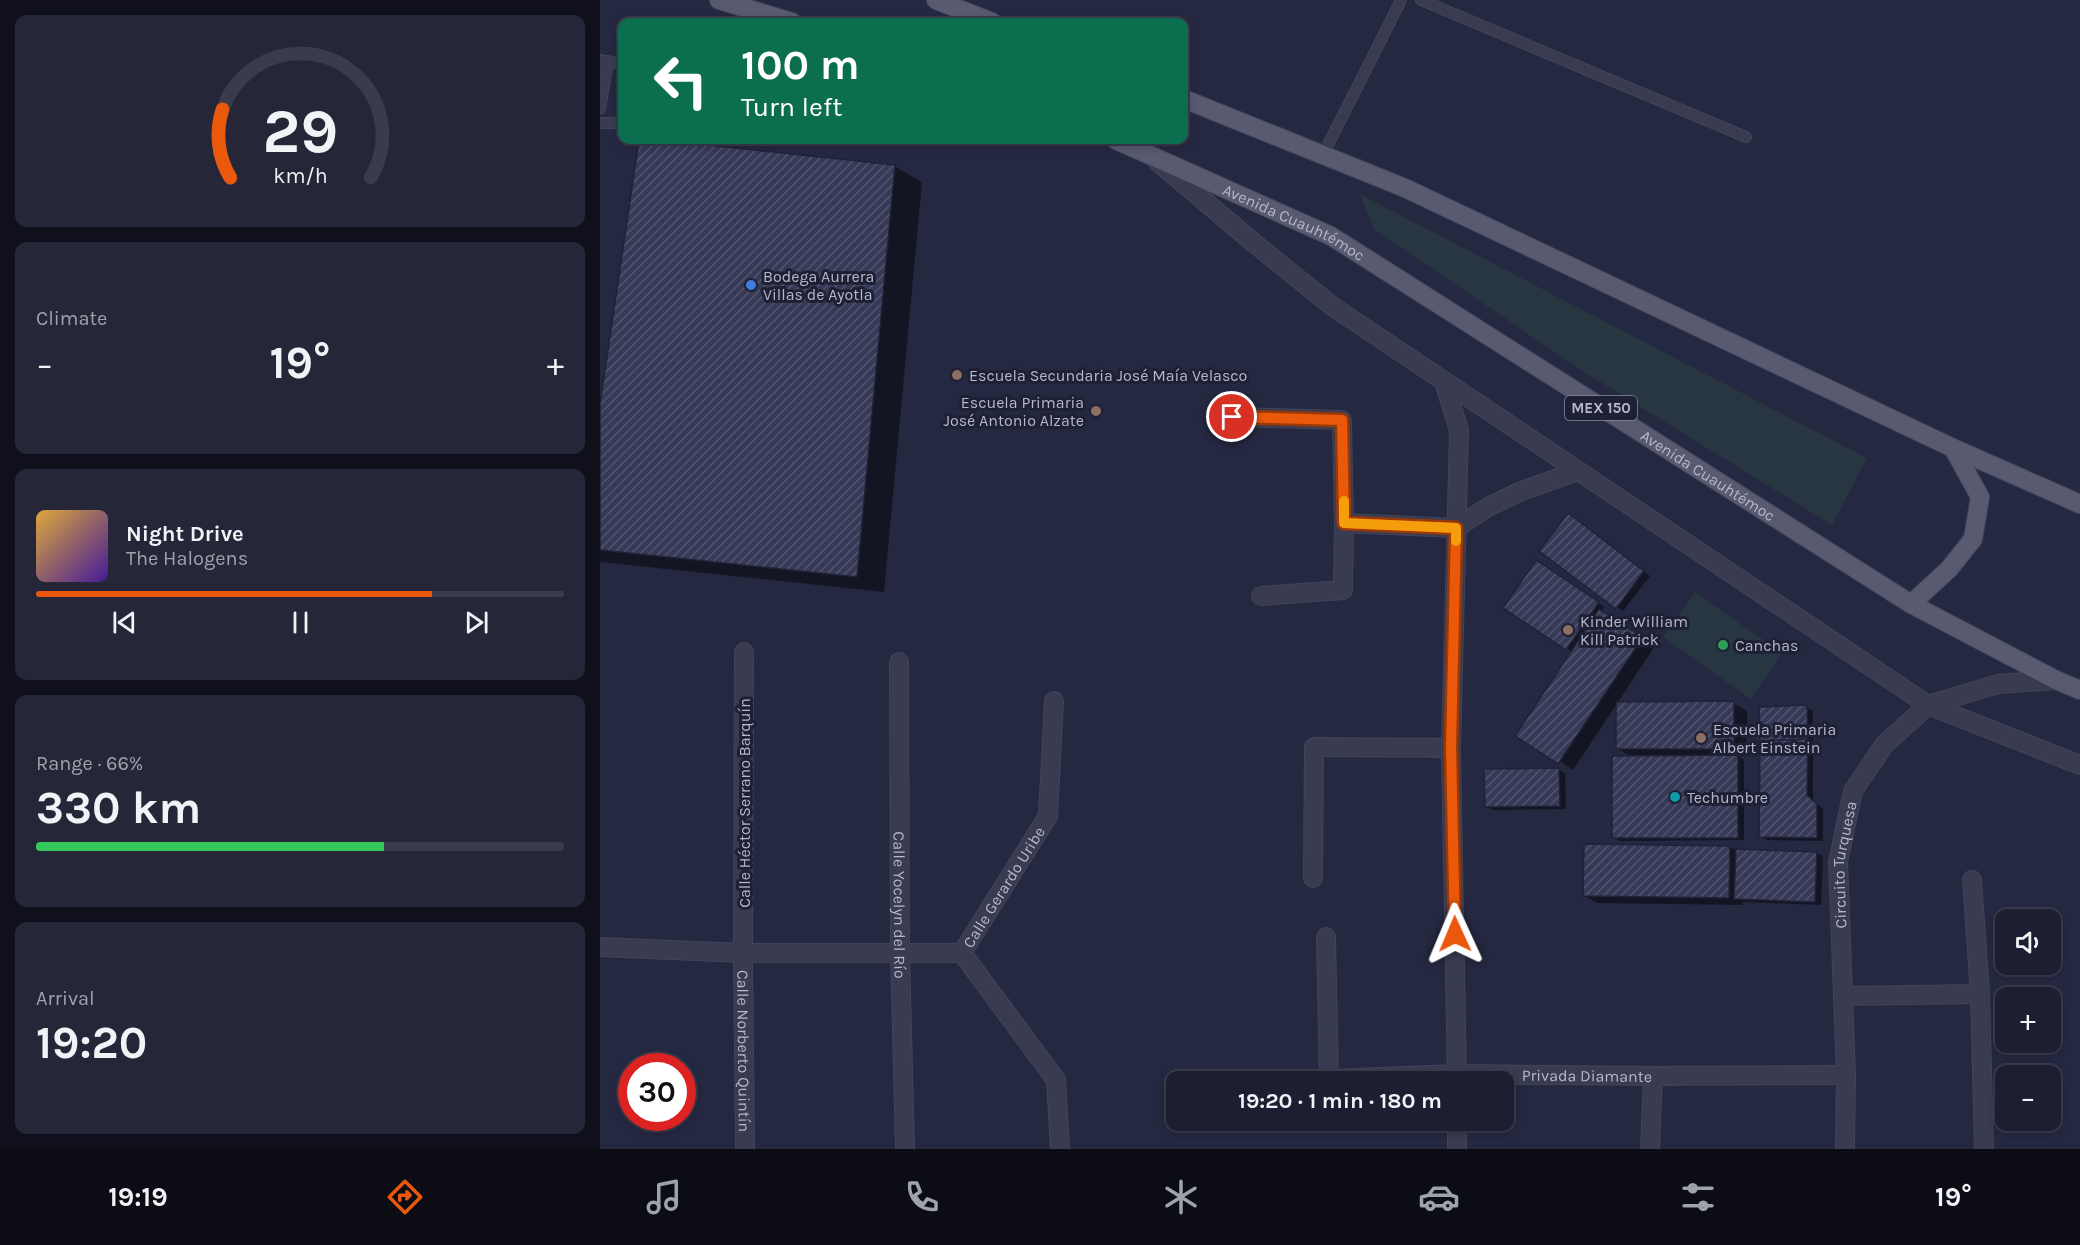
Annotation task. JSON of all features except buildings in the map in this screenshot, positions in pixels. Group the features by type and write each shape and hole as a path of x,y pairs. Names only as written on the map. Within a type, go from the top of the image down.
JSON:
{"main road":[{"path":"719,0 779,18"},
{"path":"936,0 982,18"},
{"path":"1188,101 1405,188 1953,448 2080,504"},
{"name":"Avenida Cuauhtémoc","path":"1125,144 1331,236 1911,604 2056,680 2080,690"},
{"path":"1911,604 1949,569 1972,539 1980,497 1953,448"}],"street":[{"path":"1149,154 1332,306 1928,705 2080,765"},
{"path":"1444,382 1459,430 1451,747 1457,1071"},
{"path":"1232,417 1342,420 1343,590 1261,596"},
{"path":"1344,523 1456,528 1488,507 1519,492 1578,471"},
{"name":"Calle Héctor Serrano Barquín","path":"743,953 744,652"},
{"name":"Calle Yocelyn del Río","path":"899,662 900,952 904,1149"},
{"name":"Circuito Turquesa","path":"1845,1149 1846,1075 1838,862 1853,791 1884,746 1928,705 1998,684 2056,680"},
{"name":"Calle Gerardo Uribe","path":"1054,701 1048,816 962,953 1056,1080 1060,1149"},
{"path":"1313,878 1314,747 1451,747"},
{"path":"1972,880 1980,994 1984,1149"},
{"name":"Privada Diamante","path":"1326,937 1329,1071"},
{"path":"600,947 743,953 962,953"},
{"name":"Calle Norberto Quintín","path":"743,953 745,1149"},
{"path":"1843,996 1980,994"},
{"name":"Privada Diamante","path":"1514,1077 1846,1075"},
{"path":"1650,1149 1653,1076"},
{"path":"1457,1131 1457,1149"}],"lane":[{"path":"1323,155 1401,0"},
{"path":"1421,0 1746,137"},
{"path":"600,109 604,60"},
{"path":"600,123 618,123"}],"shaded area":[{"path":"1360,194 1867,458 1832,525 1581,370 1374,229"},
{"name":"Canchas","path":"1695,592 1782,653 1751,699 1663,637"}],"slow traffic":[{"path":"1344,501 1344,523 1456,528 1456,541"}],"place":[{"name":"Bodega Aurrera Villas de Ayotla","path":"751,285"},
{"name":"Escuela Secundaria José Maía Velasco","path":"957,375"},
{"name":"Escuela Primaria José Antonio Alzate","path":"1096,411"},
{"name":"Kinder William Kill Patrick","path":"1568,630"},
{"name":"Canchas","path":"1723,645"},
{"name":"Escuela Primaria Albert Einstein","path":"1701,738"},
{"name":"Techumbre","path":"1675,797"}],"route":[{"path":"1232,417 1342,420 1344,523 1456,528 1451,747 1455,934"}]}
